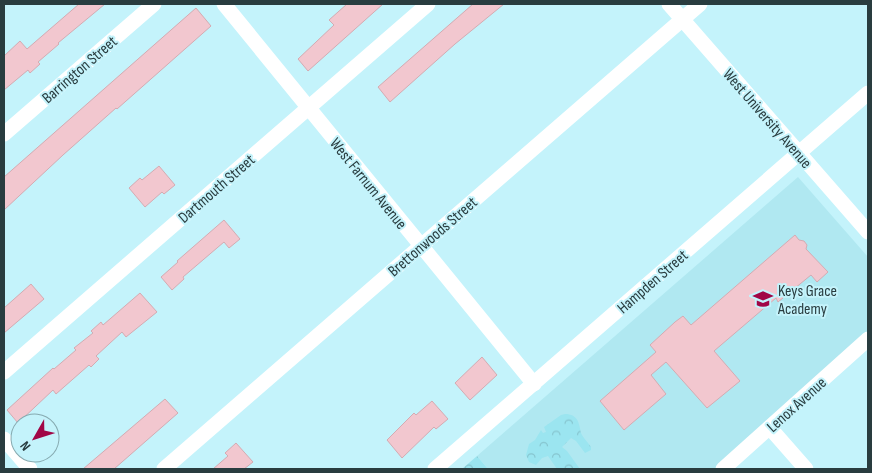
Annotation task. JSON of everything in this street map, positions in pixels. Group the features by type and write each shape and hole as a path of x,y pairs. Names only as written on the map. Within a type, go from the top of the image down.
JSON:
{"street":[{"name":"Barrington Street","path":"4,134 154,4"},
{"name":"West Farnum Avenue","path":"224,4 534,384"},
{"name":"Dartmouth Street","path":"4,372 428,4"},
{"name":"West University Avenue","path":"669,4 868,232"},
{"name":"Brettonwoods Street","path":"164,469 700,4"},
{"name":"Hampden Street","path":"435,469 868,93"},
{"name":"Lenox Avenue","path":"723,469 868,339"},
{"path":"770,428 806,469"},
{"path":"4,439 30,469"}],"shaded area":[{"name":"Keys Grace Academy","path":"798,177 868,257 868,341 724,469 488,469 477,456"}],"green space":[{"path":"565,414 575,417 582,435 591,447 591,450 585,453 576,441 571,438 562,447 580,469 557,469 548,456 542,458 536,465 529,462 526,455 529,444 535,440 541,430 543,433 546,432 544,427"},
{"path":"477,456 488,469 462,469"}],"building":[{"path":"79,4 105,4 58,43 38,62 40,64 30,73 28,70 4,90 4,56 20,41 27,49"},
{"path":"347,4 383,4 308,71 298,59 334,25 329,20"},
{"path":"473,4 504,4 455,44 390,102 378,87"},
{"path":"196,8 211,26 63,155 4,210 4,177"},
{"path":"159,166 175,185 164,194 162,192 145,207 129,188 140,178 142,180"},
{"path":"224,220 240,239 229,248 224,242 183,277 184,279 172,290 161,277"},
{"path":"795,235 799,240 804,241 807,245 806,249 828,272 817,282 811,275 778,302 776,298 714,351 740,381 707,408 666,362 651,375 666,394 624,430 600,401 656,352 650,345 675,322 683,316 691,325"},
{"path":"31,284 44,299 4,333 4,308"},
{"path":"140,293 157,312 126,337 122,332 96,356 99,359 91,367 89,365 56,394 53,390 29,413 10,414 7,410 53,368 76,350 74,348 93,333 91,331 101,322 103,325"},
{"path":"482,357 497,375 470,400 455,383"},
{"path":"165,399 178,413 114,469 83,469"},
{"path":"432,401 448,419 436,429 434,427 402,458 387,440 414,413 416,415"},
{"path":"236,443 253,462 244,469 213,469 228,456 225,453"}],"place":[{"name":"Keys Grace Academy","path":"763,299"}]}
